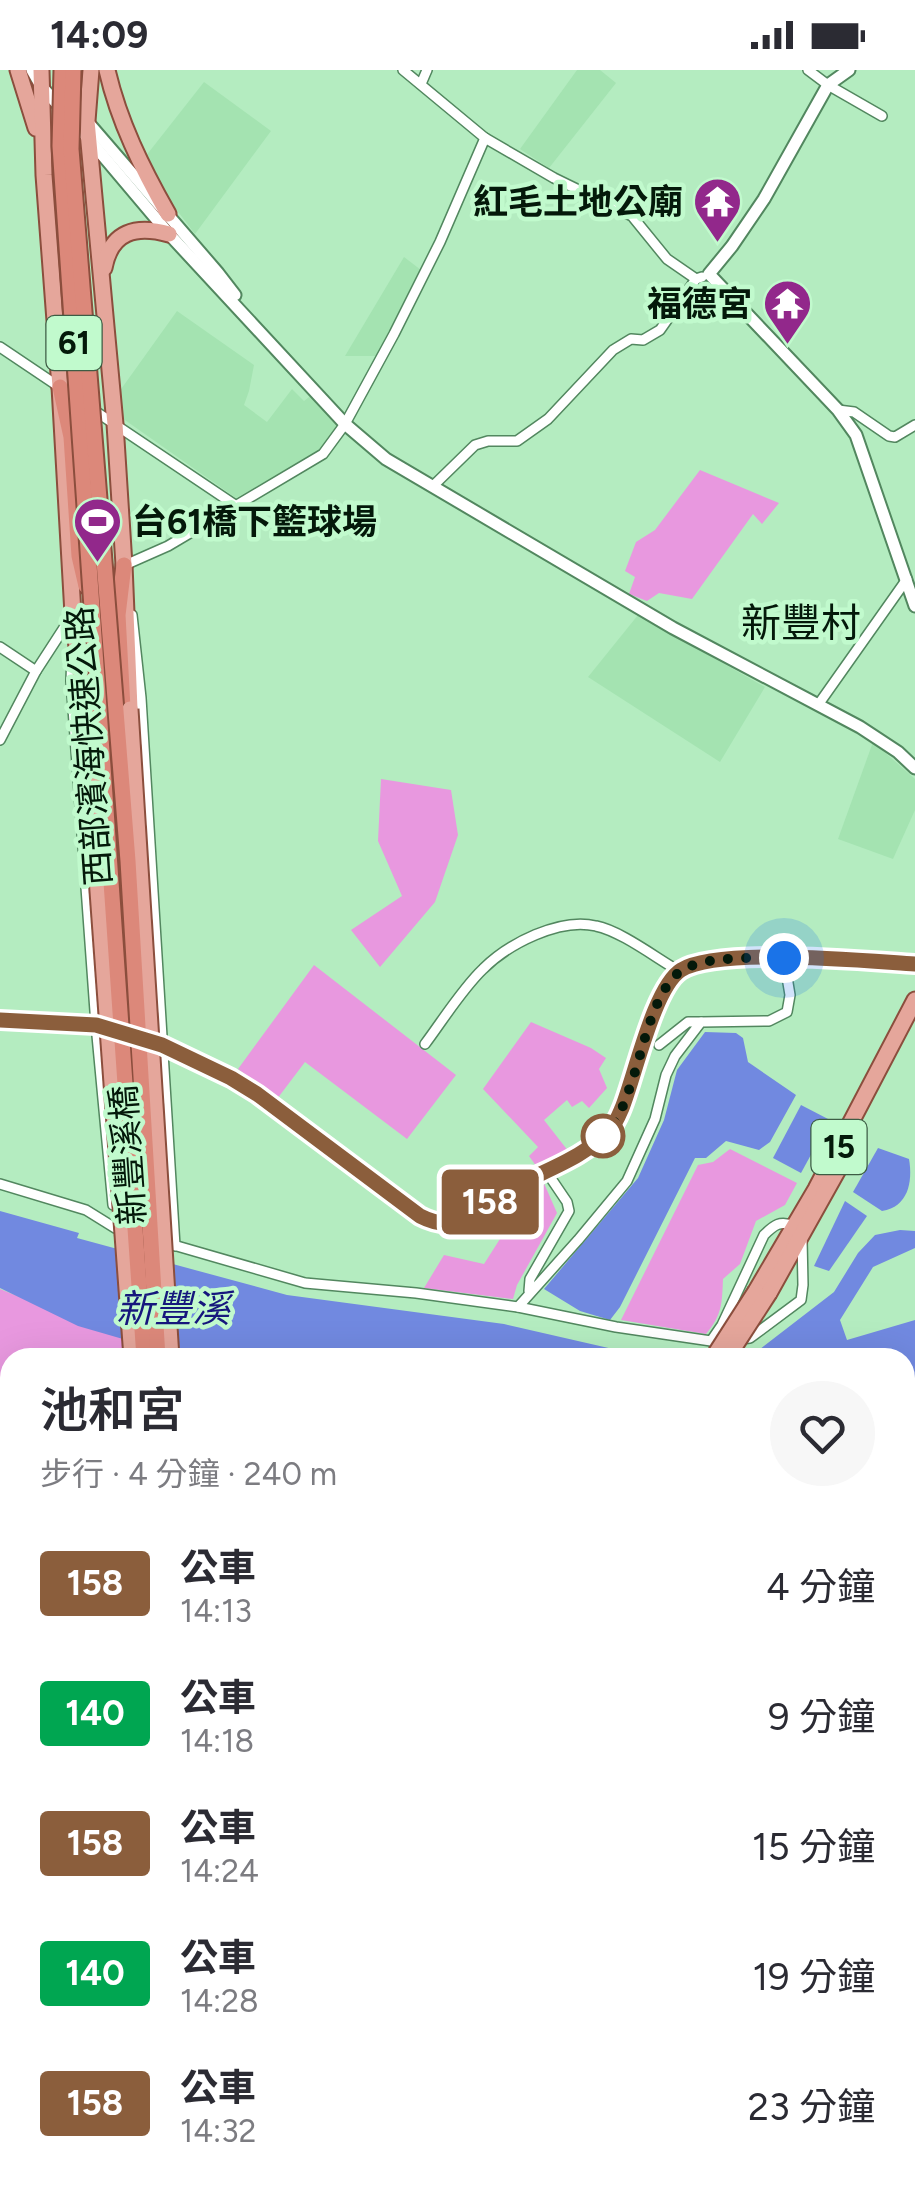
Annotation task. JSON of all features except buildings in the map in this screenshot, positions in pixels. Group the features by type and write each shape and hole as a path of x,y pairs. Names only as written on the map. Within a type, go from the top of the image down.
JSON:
{"highway":[{"name":"西部濱海快速公路","path":"62,70 60,146 143,1348"},
{"name":"西部濱海快速公路","path":"73,70 71,149 128,861 157,1348"},
{"path":"60,387 71,437 79,556 93,616"},
{"path":"124,565 118,615 128,861"}],"main road":[{"path":"18,70 36,123 44,175"},
{"name":"61","path":"90,70 88,130 124,565"},
{"path":"107,70 119,114 168,214"},
{"name":"61","path":"42,75 44,175 73,614"},
{"path":"100,287 106,256 118,239 136,230 169,234"},
{"name":"新豐溪橋","path":"124,565 171,1348"},
{"name":"新豐溪橋","path":"73,614 85,714 131,1348"},
{"name":"15","path":"732,1348 798,1231 915,1000"},
{"name":"15","path":"798,1231 825,1196 915,1017"},
{"name":"15","path":"713,1348 763,1292"}],"street":[{"path":"32,70 42,75 88,130 169,234 345,424 386,459 673,628 860,727 915,768"},
{"path":"403,70 486,138 554,178 632,216 667,259 702,276 838,410 856,435 915,606"},
{"path":"422,84 427,70"},
{"path":"808,70 882,116"},
{"path":"434,486 475,446 488,441 517,441 548,419 613,350 631,339 643,340 660,330 702,276 732,246 828,85 850,70"},
{"path":"88,130 168,214 271,343"},
{"path":"175,1246 141,698 124,565 168,546 323,454 345,424 394,334 486,138"},
{"path":"0,347 235,504"},
{"path":"838,410 854,412 889,436 915,425"},
{"path":"818,705 907,578"},
{"path":"0,740 36,671 73,614"},
{"path":"73,614 71,681 115,1228"},
{"path":"0,647 36,671"},
{"path":"425,1044 482,969 527,938 553,928 569,924 609,930 679,971"},
{"path":"0,1020 96,1025 162,1045 257,1094 420,1216 442,1225 457,1222 521,1182 587,1150 614,1126 663,991 679,971 703,962 784,958 915,964"},
{"path":"658,1045 688,1022 770,1021 787,1012 790,1002 784,958"},
{"path":"518,1307 627,1181 655,1119 658,1097 675,1056 701,1022"},
{"path":"644,1040 675,1056"},
{"path":"529,1293 530,1279 569,1211 546,1171"},
{"path":"0,1184 86,1210 115,1228 305,1283 518,1307 708,1348"},
{"path":"113,1198 172,1195"},
{"path":"712,1348 764,1235 775,1224 786,1222 798,1231 801,1300 750,1338 735,1339 714,1348"},
{"path":"722,1324 735,1339"}],"shaded area":[{"path":"577,70 600,70 616,83 549,168 520,149"},
{"path":"204,82 271,131 195,234 163,192 145,157"},
{"path":"404,257 421,270 376,356 345,356"},
{"path":"177,311 254,365 244,405 267,422 292,389 304,401 313,394 338,424 318,452 236,498 122,418 119,392"},
{"path":"700,470 779,503 762,524 753,514 692,599 659,593 647,601 629,594 635,577 625,571 636,542 655,530"},
{"path":"638,615 765,687 720,762 588,677"},
{"path":"873,742 915,779 915,810 893,859 838,839"},
{"path":"381,779 451,790 458,835 435,902 380,967 351,930 402,896 378,841"},
{"path":"314,965 456,1075 407,1139 305,1062 277,1099 238,1069"},
{"path":"531,1022 606,1058 599,1069 607,1088 589,1108 582,1101 572,1107 567,1100 544,1120 569,1152 539,1170 529,1156 538,1147 483,1089"},
{"path":"730,1149 797,1183 785,1205 756,1221 740,1264 723,1279 715,1321 706,1334 621,1320 698,1165 713,1162"},
{"path":"543,1181 557,1213 513,1299 424,1288 444,1255 484,1264 533,1187"},
{"path":"0,1289 146,1348 0,1348"}],"water":[{"path":"705,1032 736,1033 743,1038 748,1062 796,1095 770,1142 759,1150 726,1141 706,1158 695,1158 610,1320 580,1311 544,1289 638,1178 664,1120 677,1070"},
{"path":"801,1105 830,1120 801,1173 773,1158"},
{"path":"878,1148 909,1159 910,1168 903,1199 882,1211 853,1192"},
{"path":"845,1201 867,1216 829,1271 814,1266"},
{"name":"新豐溪","path":"0,1211 79,1233 77,1238 287,1295 504,1324 609,1348 154,1348 78,1326 0,1288"},
{"path":"915,1231 915,1248 873,1267 840,1320 847,1340 915,1320 915,1348 761,1348 834,1292 858,1253 875,1235"}],"bus line":[{"name":"158","path":"0,1020 96,1025 162,1045 257,1094 420,1216 442,1225 457,1222 521,1182 587,1150 614,1126 663,991 679,971 703,962 755,958 915,964"}],"place":[{"name":"紅毛土地公廟","path":"718,244"},
{"name":"福德宮","path":"787,346"},
{"name":"台61橋下籃球場","path":"97,564"}],"district":[{"name":"新豐村","path":"801,623"}],"route":[{"path":"603,1136 614,1126 628,1094 663,991 679,971 703,962 784,958"}]}
